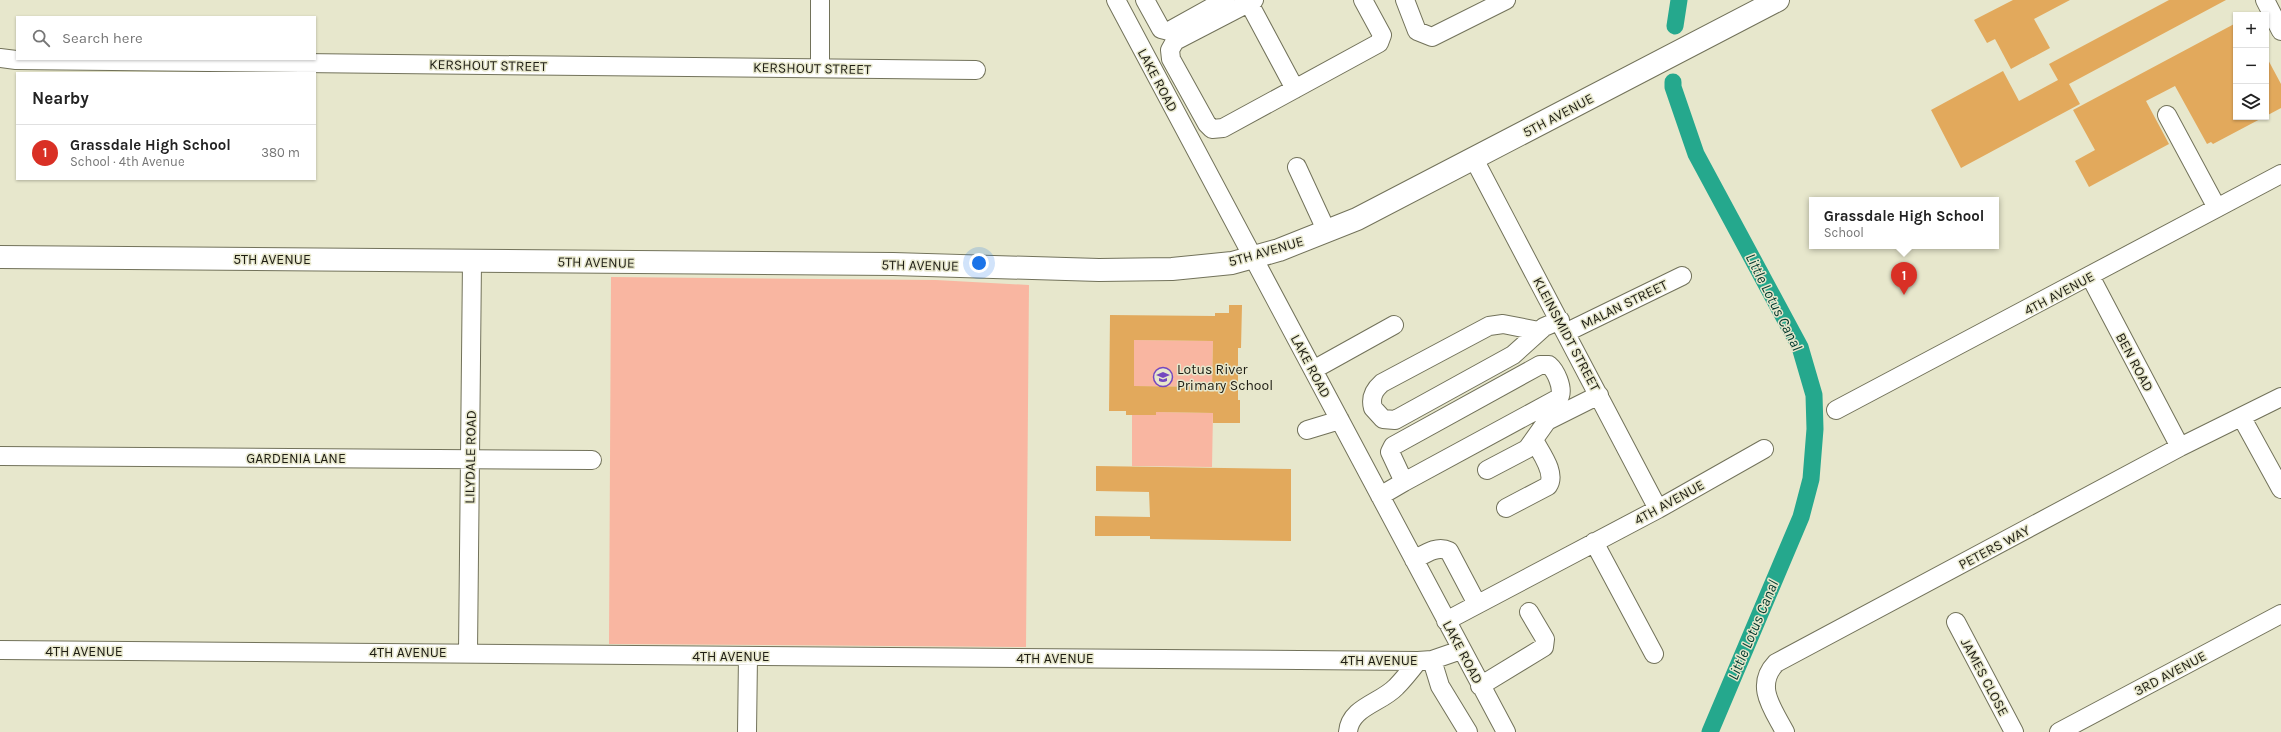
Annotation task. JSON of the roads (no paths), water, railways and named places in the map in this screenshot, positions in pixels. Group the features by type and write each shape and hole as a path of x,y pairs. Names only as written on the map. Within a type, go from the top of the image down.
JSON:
{"main road":[{"name":"5TH AVENUE","path":"0,257 893,264 1106,270 1209,266 1254,258 1327,232 1474,159 1778,0"}],"street":[{"path":"820,0 820,68"},
{"name":"LAKE ROAD","path":"1116,0 1198,156 1314,370 1480,686 1506,732"},
{"path":"1146,0 1161,29 1169,31 1225,0"},
{"path":"1295,89 1251,1 1175,41 1170,52 1174,65 1207,124 1212,129 1223,128 1295,89 1379,43 1382,35 1363,0"},
{"path":"1405,0 1417,31 1432,37 1506,0"},
{"path":"2266,0 2281,31"},
{"name":"KERSHOUT STREET","path":"0,58 16,60 976,70"},
{"path":"2167,114 2217,208"},
{"name":"KLEINSMIDT STREET","path":"1474,159 1564,326 1658,509"},
{"path":"1297,167 1327,232"},
{"name":"4TH AVENUE","path":"1836,410 2281,174"},
{"name":"LILYDALE ROAD","path":"468,652 472,261"},
{"name":"MALAN STREET","path":"1540,331 1513,355 1395,420 1384,419 1373,408 1373,396 1376,389 1382,383 1489,326 1503,324 1540,331 1564,326 1682,276"},
{"name":"BEN ROAD","path":"2090,276 2180,447"},
{"path":"1314,370 1394,325"},
{"path":"1380,496 1557,399 1560,396 1561,387 1552,368 1549,365 1540,366 1393,446 1390,452 1404,482"},
{"path":"1486,470 1527,449 1546,421 1599,395"},
{"name":"PETERS WAY","path":"1786,732 1766,696 1764,688 1766,678 1776,663 2180,447 2242,418 2281,397"},
{"path":"2242,418 2281,489"},
{"path":"1307,430 1340,420"},
{"path":"1506,508 1548,486 1551,482 1551,474 1534,440"},
{"name":"4TH AVENUE","path":"1446,621 1658,509 1764,449"},
{"name":"GARDENIA LANE","path":"0,456 592,460"},
{"path":"1594,542 1654,654"},
{"path":"1414,560 1435,550 1441,549 1449,552 1477,604"},
{"path":"1480,686 1544,647 1545,639 1529,612"},
{"name":"3RD AVENUE","path":"2059,732 2281,614"},
{"name":"JAMES CLOSE","path":"1956,622 2014,732"},
{"name":"4TH AVENUE","path":"0,650 468,652 748,656 1425,660 1461,650"},
{"path":"747,732 748,656"},
{"path":"1348,732 1348,726 1355,714 1392,690 1425,660 1468,732"}],"waterway":[{"name":"Little Lotus Canal","path":"1675,26 1679,0"},
{"name":"Little Lotus Canal","path":"1673,82 1673,87 1696,154 1800,347 1814,395 1815,429 1811,479 1801,517 1710,732"}],"place":[{"name":"Grassdale High School","path":"1904,295"},
{"name":"Lotus River Primary School","path":"1163,377"}]}
